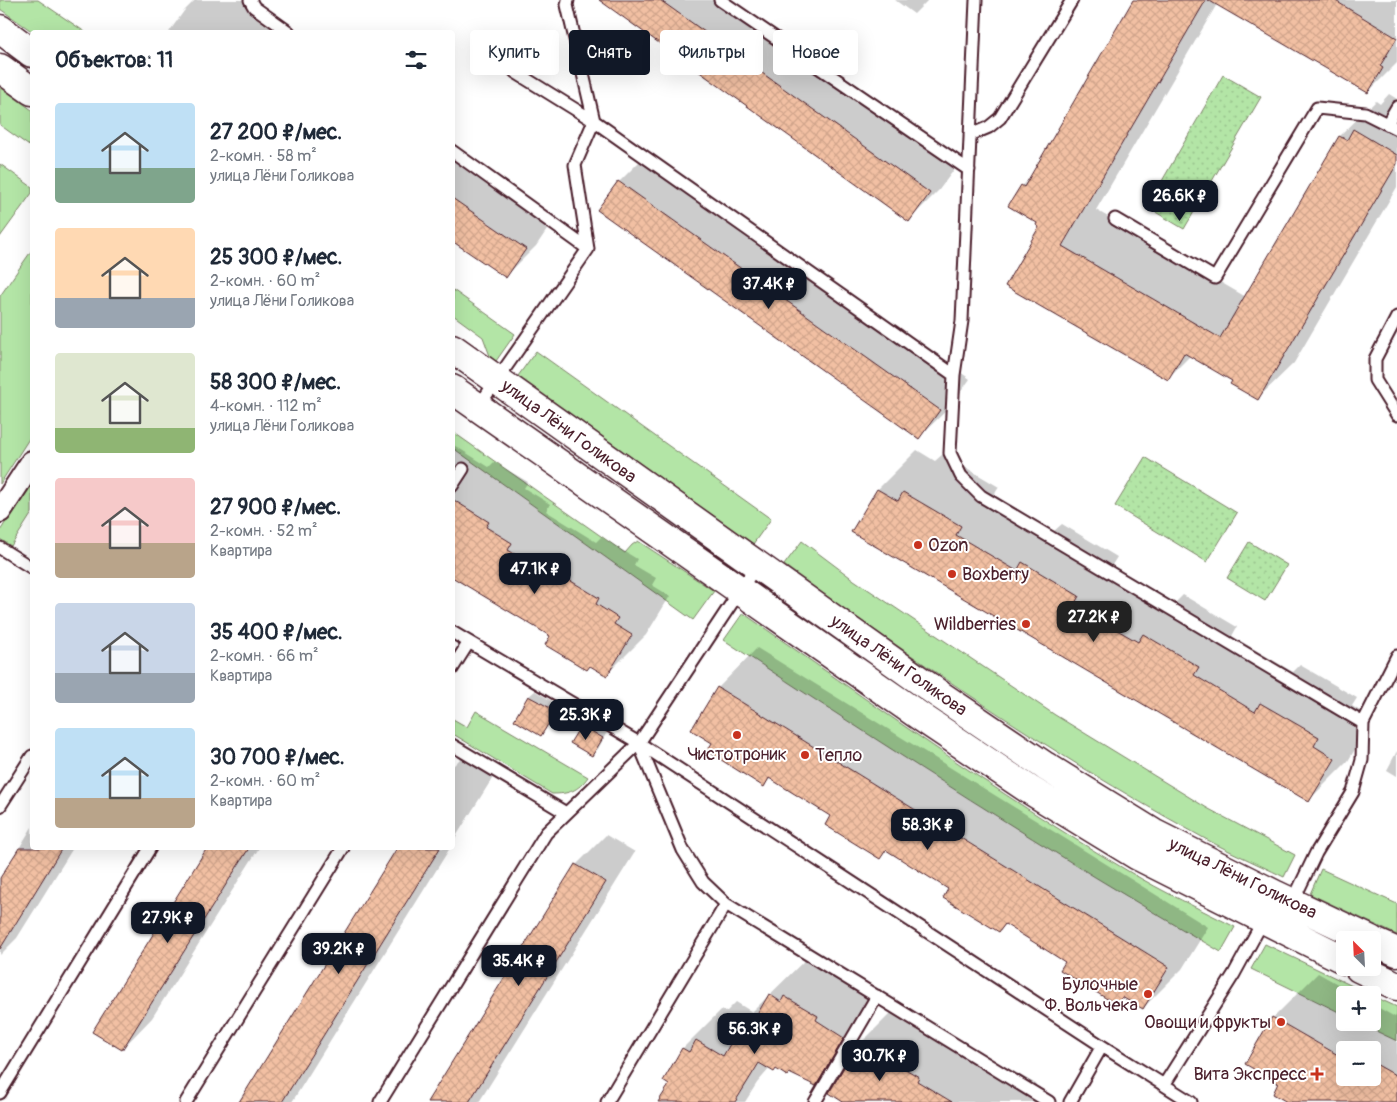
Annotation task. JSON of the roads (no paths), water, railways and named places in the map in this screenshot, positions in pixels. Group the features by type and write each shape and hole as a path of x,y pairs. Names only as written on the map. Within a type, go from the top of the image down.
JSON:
{"street":[{"path":"0,30 30,52"},
{"path":"0,68 30,90"},
{"name":"улица Лёни Голикова","path":"455,350 940,694 1045,766 1278,911 1336,953"},
{"name":"улица Лёни Голикова","path":"455,391 924,719 1030,790 1138,856 1278,911 1343,931"},
{"path":"0,511 30,465"},
{"name":"улица Лёни Голикова","path":"1381,944 1397,952"},
{"path":"1376,976 1397,986"}],"lane":[{"path":"250,0 254,7 286,30"},
{"path":"478,407 588,250 575,165 594,121 567,5 568,0"},
{"path":"720,0 969,170"},
{"path":"976,0 962,321 954,375 950,453 961,476 981,496 1363,722"},
{"path":"970,135 989,127 1000,118 1072,0"},
{"path":"520,75 594,121 954,375"},
{"path":"1114,219 1215,278 1316,108 1365,113 1392,127 1397,107"},
{"path":"455,153 588,250"},
{"path":"1397,317 1375,359 1375,380 1397,415"},
{"path":"455,481 463,469"},
{"path":"0,548 30,567"},
{"path":"380,1102 546,833 639,743 757,565"},
{"path":"455,634 639,743 1102,1046 1191,1102"},
{"path":"455,664 469,642"},
{"path":"1164,1085 1234,974 1316,854 1352,792 1362,760 1363,722 1397,656"},
{"path":"639,743 683,850 703,882 726,904 1050,1102"},
{"path":"455,747 566,813"},
{"path":"0,806 30,759"},
{"path":"0,1093 149,850"},
{"path":"186,1102 342,850"},
{"path":"607,1102 726,904"},
{"path":"815,1102 877,996"},
{"path":"1070,1102 1102,1046"}],"place":[{"name":"Ozon","path":"918,545"},
{"name":"Boxberry","path":"952,574"},
{"name":"Wildberries","path":"1026,624"},
{"name":"Чистотроник","path":"737,735"},
{"name":"Тепло","path":"805,755"},
{"name":"Булочные Ф. Вольчека","path":"1148,994"},
{"name":"Овощи и фрукты","path":"1281,1022"},
{"name":"Вита Экспресс","path":"1317,1074"}]}
